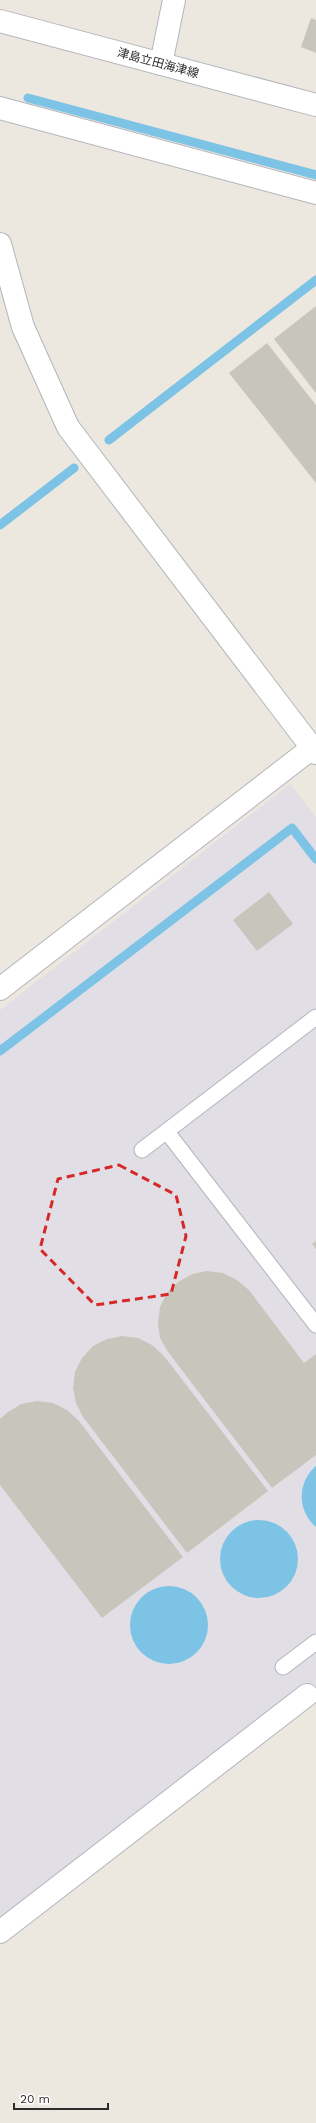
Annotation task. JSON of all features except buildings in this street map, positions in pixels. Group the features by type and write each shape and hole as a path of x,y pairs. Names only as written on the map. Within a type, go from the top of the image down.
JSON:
{"street":[{"path":"161,64 174,0"},
{"name":"津島立田海津線","path":"0,21 316,105"},
{"path":"0,108 316,193"},
{"path":"0,244 23,326 68,427 315,748 0,989"},
{"path":"0,1932 307,1695"}],"lane":[{"path":"142,1150 316,1017"},
{"path":"167,1132 316,1325"},
{"path":"283,1667 316,1642"}],"highlighted area":[{"path":"119,1165 176,1195 186,1236 171,1294 95,1305 40,1249 58,1179"}],"shaded area":[{"path":"290,784 316,817 316,1696 305,1682 0,1920 0,1010"}],"water":[{"path":"316,1466 316,1527 305,1513 302,1496 305,1480"},
{"path":"251,1520 267,1520 281,1526 292,1537 298,1551 298,1567 292,1581 281,1592 267,1598 251,1598 237,1592 226,1581 220,1567 220,1551 226,1537 237,1526"},
{"path":"161,1586 177,1586 191,1592 202,1603 208,1617 208,1633 202,1647 191,1658 177,1664 161,1664 147,1658 136,1647 130,1633 130,1617 136,1603 147,1592"}],"waterway":[{"path":"28,98 316,175"},
{"path":"109,440 316,280"},
{"path":"0,525 74,468"},
{"path":"0,1051 292,828 316,859"}]}
